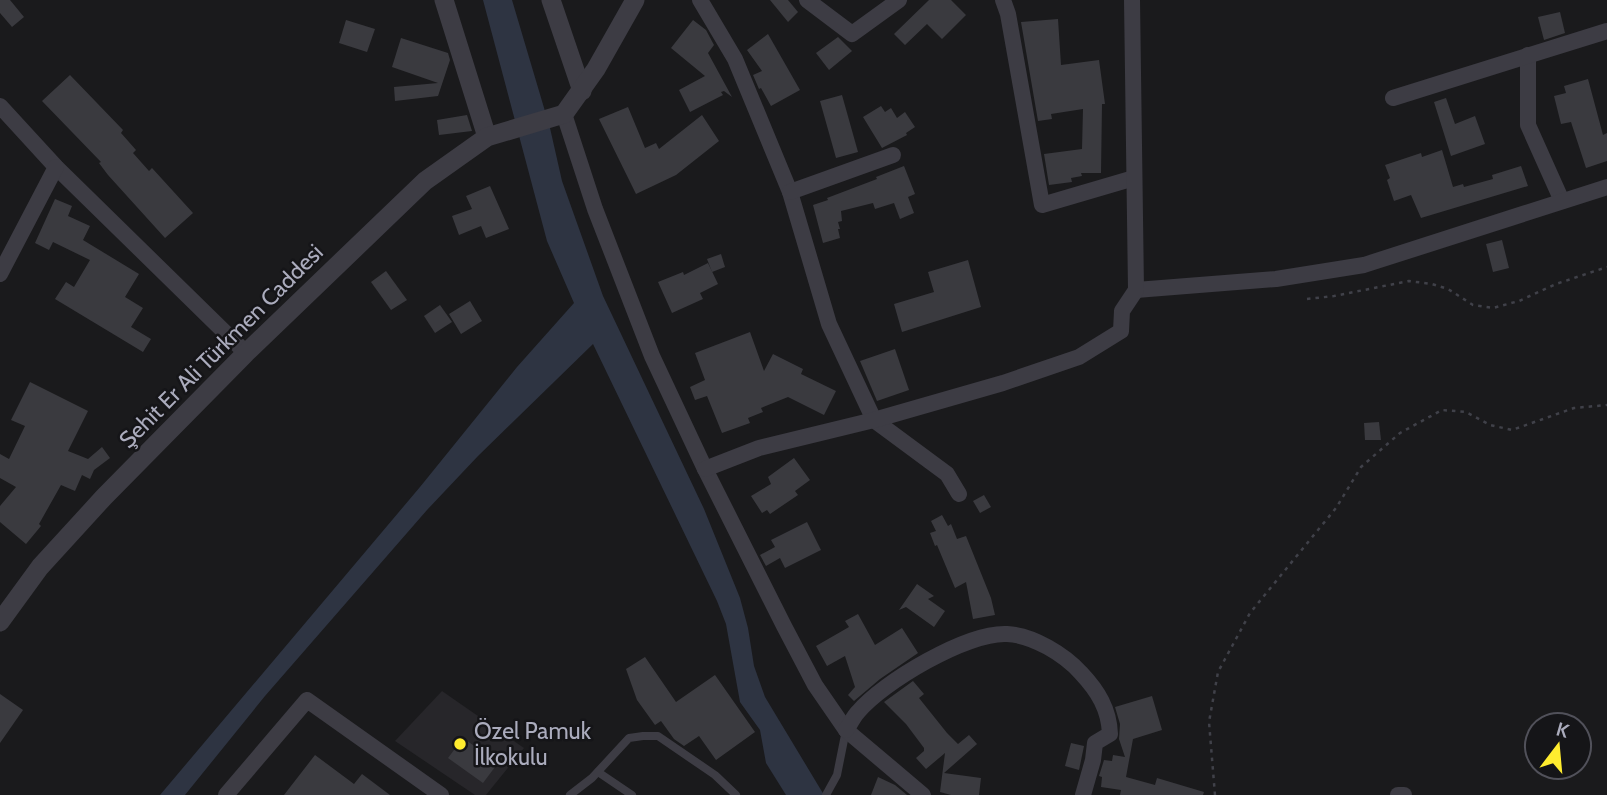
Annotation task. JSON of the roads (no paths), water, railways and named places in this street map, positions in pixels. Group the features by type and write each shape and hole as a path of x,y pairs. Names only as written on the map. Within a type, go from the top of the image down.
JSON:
{"street":[{"path":"444,0 494,134 564,114 582,90 635,0"},
{"path":"551,0 582,90"},
{"path":"700,0 735,59 790,192 829,324 874,421 947,474 959,494"},
{"path":"807,0 852,34 899,0"},
{"path":"1003,0 1008,14 1042,205 1133,178"},
{"path":"705,469 759,448 874,421 1003,383 1079,357 1121,331 1122,311 1136,290 1132,0"},
{"path":"1393,98 1607,31"},
{"path":"1528,55 1528,125 1562,201"},
{"path":"0,106 56,167 246,353"},
{"path":"564,114 595,209 652,356 705,469 815,685 846,730 923,795"},
{"name":"Şehit Er Ali Türkmen Caddesi","path":"0,622 40,567 104,497 246,353 425,181 494,134"},
{"path":"790,192 893,155"},
{"path":"0,274 56,167"},
{"path":"1136,290 1276,279 1364,265 1607,187"},
{"path":"846,730 858,712 898,679 947,651 978,638 1008,634 1040,643 1069,659 1096,689 1110,718 1110,734 1095,743 1083,795"},
{"path":"226,795 307,700 441,795"},
{"path":"1398,795 1404,795"}],"lane":[{"path":"826,795 837,775 846,730"},
{"path":"570,795 598,772 629,738 658,736 715,775 736,795"},
{"path":"598,772 632,795"}],"water":[{"path":"483,0 512,0 550,128 562,181 603,296 704,509 740,598 754,666 765,697 824,795 786,795 766,763 760,730 740,702 726,624 717,601 593,344 478,456 427,510 265,696 185,795 160,795 420,487 517,367 574,303 547,241"}],"place":[{"name":"Özel Pamuk İlkokulu","path":"460,744"}]}
